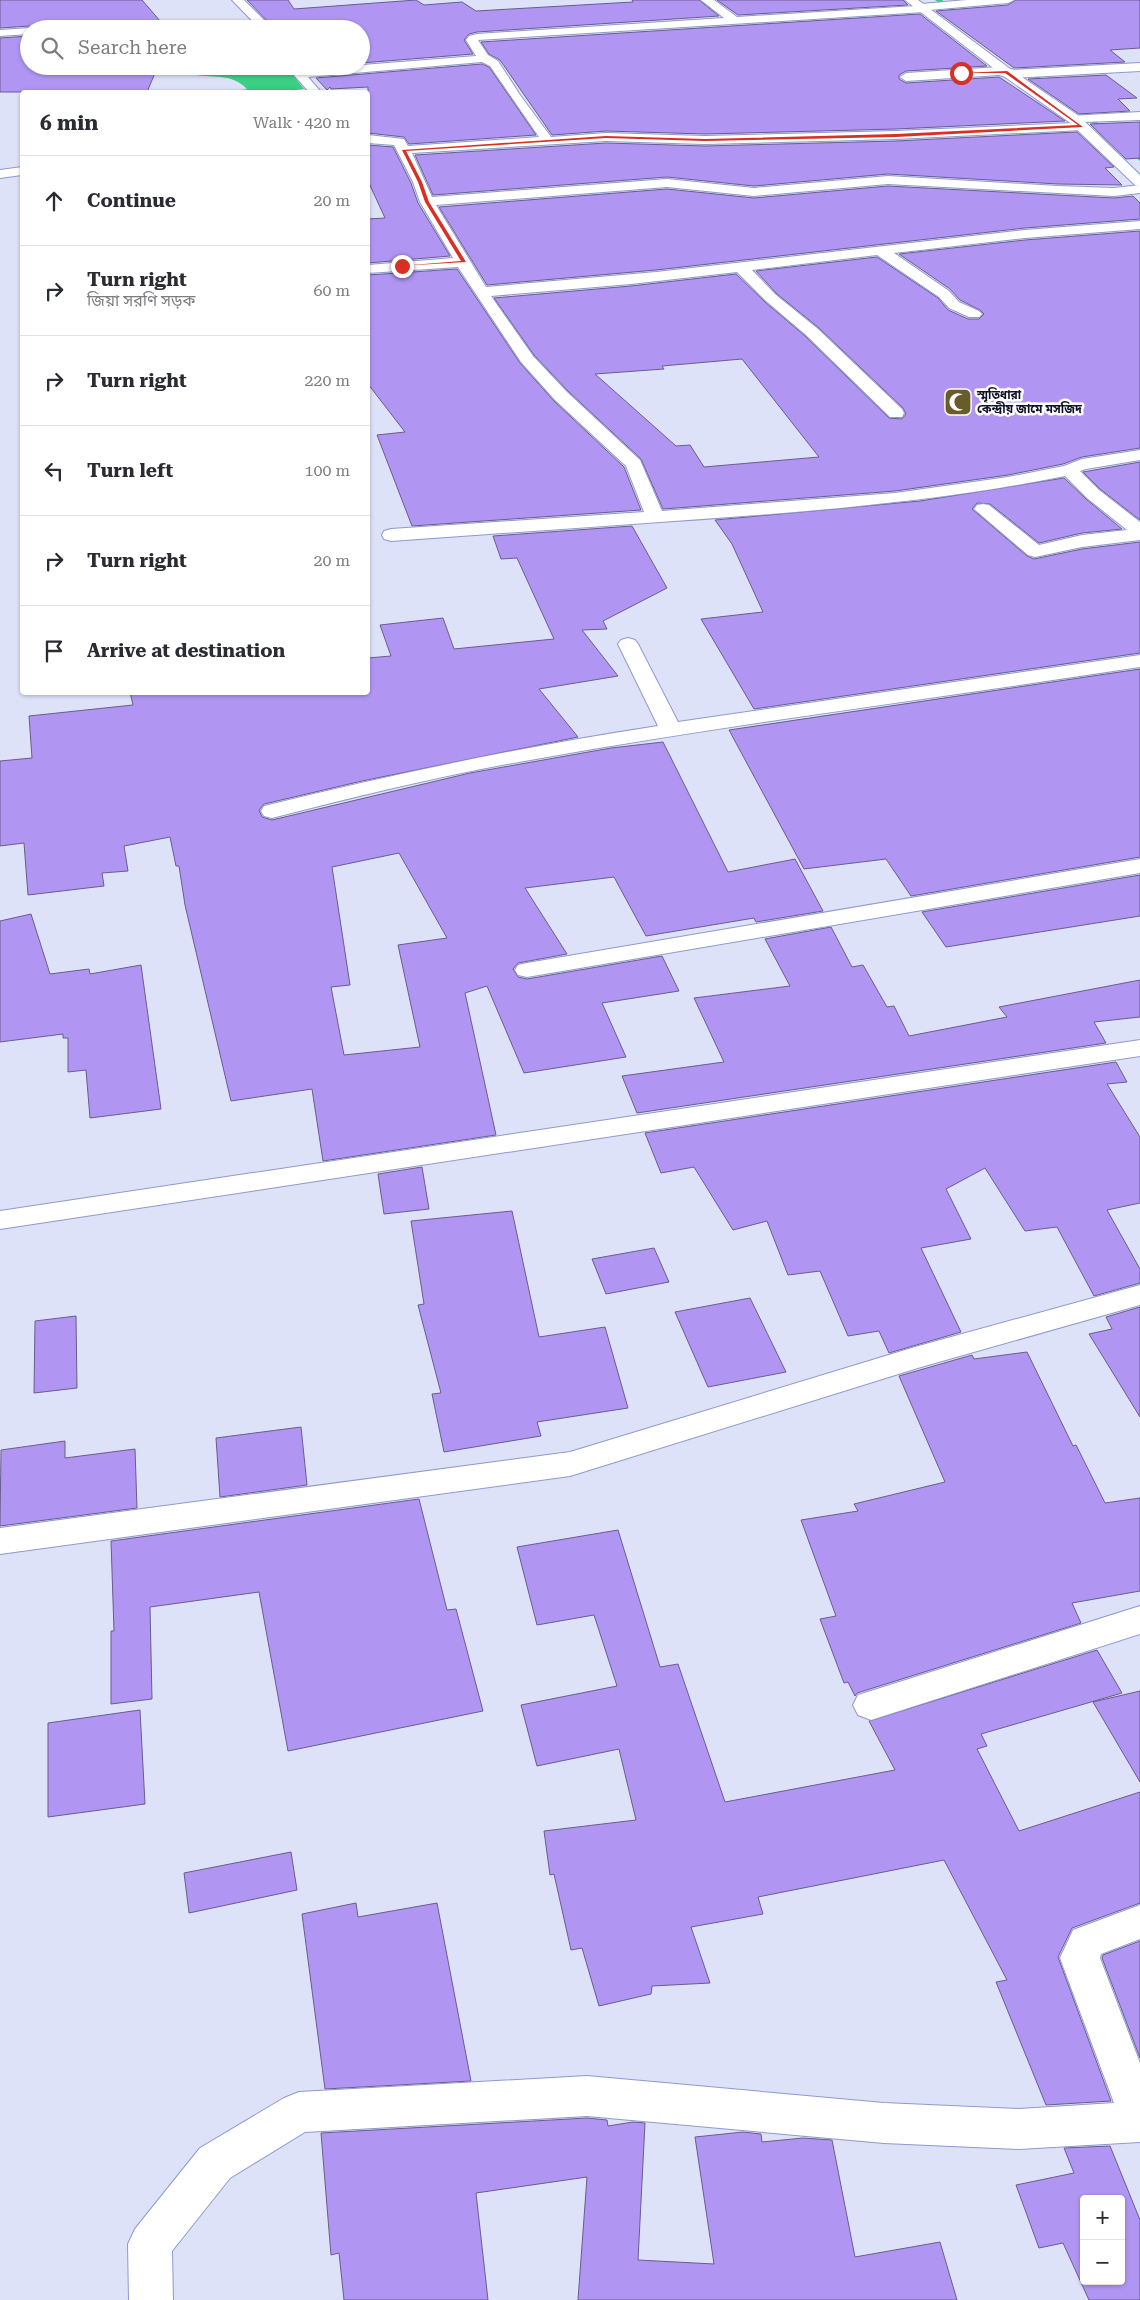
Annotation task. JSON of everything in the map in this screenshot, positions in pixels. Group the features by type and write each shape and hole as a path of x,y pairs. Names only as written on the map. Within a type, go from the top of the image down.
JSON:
{"street":[{"path":"238,0 259,20"},
{"path":"707,0 735,21"},
{"path":"548,141 515,97 494,64 484,57 473,38 735,21 919,5 1008,0"},
{"path":"427,202 667,183 754,192 888,180 915,183 1114,192 1140,184 1078,122 1007,73 919,5"},
{"path":"0,33 20,32"},
{"path":"370,65 484,57"},
{"path":"906,77 999,70 1007,73 1140,67"},
{"path":"301,75 313,90"},
{"path":"404,150 606,137 705,140 896,136 1140,116"},
{"path":"370,139 399,142 420,182 427,202 481,292 527,360 561,396 634,464 655,517"},
{"path":"0,174 20,171"},
{"path":"481,292 741,267 1079,228 1140,225"},
{"path":"880,250 944,294 954,305 974,314"},
{"path":"370,269 464,262"},
{"path":"741,267 771,298 812,332 896,413"},
{"path":"391,535 784,508 895,498 1008,482 1069,470 1082,464 1140,455"},
{"path":"1069,470 1093,494 1140,533"},
{"path":"983,509 1035,551 1082,541 1140,533"},
{"path":"628,644 671,730"},
{"path":"272,811 410,777 535,752 671,730 1016,681 1140,660"},
{"path":"527,970 1140,866"},
{"path":"0,1220 1140,1048"},
{"path":"0,1541 570,1464 915,1358 1140,1295"},
{"path":"870,1705 1140,1620"},
{"path":"1140,1922 1087,1942 1080,1958 1140,2117"},
{"path":"151,2300 150,2244 215,2163 299,2112 587,2096 893,2124 1019,2129 1140,2122"}],"shaded area":[{"path":"198,75 293,75 304,89 242,90 247,89 234,80"}],"building":[{"path":"0,0 142,0 159,20 20,20 20,27 0,28"},
{"path":"247,0 288,0 294,9 416,0 424,5 462,2 476,11 633,2 632,0 699,0 719,16 477,32 469,34 464,40 473,54 370,62 370,20 266,20"},
{"path":"717,0 903,0 908,5 738,15"},
{"path":"1016,0 1140,0 1140,48 1110,50 1125,62 1014,68 936,11 1008,5"},
{"path":"920,14 987,66 906,71 899,75 899,79 906,83 999,77 1065,121 896,129 705,134 606,131 552,135 500,60 489,54 481,42"},
{"path":"20,37 20,75 154,75 148,90 20,90 20,92 0,92 0,38"},
{"path":"482,64 489,67 536,135 409,144 404,137 370,133 370,90 368,90 368,87 331,89 330,87 327,90 316,78 370,75 370,73"},
{"path":"1106,75 1137,98 1118,99 1130,111 1079,114 1028,79"},
{"path":"1140,122 1140,158 1126,159 1090,124"},
{"path":"1077,132 1114,167 1105,168 1122,185 1058,184 888,174 754,186 667,177 433,195 415,155 606,143 705,146 896,141"},
{"path":"370,145 393,147 411,183 418,203 450,256 370,263 370,219 385,218 370,185"},
{"path":"888,186 1114,198 1133,196 1140,203 1140,219 1025,228 656,270 487,285 439,207 667,189 754,198"},
{"path":"1140,231 1140,448 1082,457 1063,464 1008,475 895,491 663,509 641,459 568,391 534,355 494,298 631,286 736,274 805,336 889,418 902,419 906,414 903,408 819,328 777,294 756,271 877,257 938,298 948,310 968,319 979,319 984,314 980,310 960,300 950,289 899,254 1025,240","holes":["742,359 819,457 704,467 690,445 676,446 595,374 664,369 662,366"]},
{"path":"457,269 520,363 554,401 624,467 641,510 412,526 377,435 405,432 370,387 370,275"},
{"path":"1140,462 1140,520 1100,489 1083,472"},
{"path":"1064,478 1122,529 1082,533 1039,543 990,504 977,503 972,509 1027,556 1034,559 1082,549 1140,542 1140,653 754,709 701,619 763,612 732,544 715,520 920,501"},
{"path":"632,526 667,588 603,621 607,629 582,630 618,676 539,689 578,737 362,781 264,804 259,810 262,817 272,820 470,773 611,748 663,742 728,872 795,859 823,911 756,922 754,918 646,936 614,877 525,888 567,954 518,963 513,969 518,977 527,979 662,956 679,991 602,1003 626,1057 524,1073 487,986 465,993 496,1135 323,1161 312,1089 231,1101 185,905 179,866 176,866 170,837 124,846 128,871 102,873 104,886 28,895 24,843 0,846 0,761 32,758 29,716 133,705 131,695 370,695 370,658 391,656 380,625 443,618 454,649 554,639 517,558 501,559 493,536","holes":["399,853 447,938 398,945 420,1047 344,1055 331,987 350,985 332,867"]},
{"path":"1140,669 1140,857 911,896 886,859 804,869 729,730"},
{"path":"1140,875 1140,916 946,947 922,912"},
{"path":"31,914 50,974 89,969 90,974 141,965 161,1109 90,1118 86,1070 68,1072 68,1038 63,1038 63,1034 0,1042 0,921"},
{"path":"831,927 852,967 863,965 887,1007 894,1006 909,1036 1007,1017 999,1007 1140,980 1140,1017 1094,1022 1106,1043 637,1113 622,1076 724,1062 694,998 790,986 765,939"},
{"path":"1116,1062 1127,1082 1107,1084 1140,1137 1140,1203 1107,1210 1140,1269 1140,1283 1094,1296 1057,1227 1025,1231 985,1168 946,1189 971,1239 921,1248 961,1332 889,1353 879,1331 848,1336 820,1271 788,1275 767,1221 733,1230 694,1167 661,1173 645,1133"},
{"path":"422,1167 429,1209 384,1214 378,1174"},
{"path":"512,1211 539,1337 605,1327 628,1408 537,1422 541,1436 444,1452 432,1394 441,1393 418,1305 424,1304 411,1221"},
{"path":"654,1248 669,1282 606,1294 592,1259"},
{"path":"750,1298 786,1372 708,1387 675,1312"},
{"path":"1140,1307 1140,1417 1089,1334 1112,1329 1106,1317"},
{"path":"76,1316 77,1388 34,1393 35,1321"},
{"path":"1027,1352 1073,1446 1076,1445 1105,1503 1140,1498 1140,1591 1072,1603 1081,1623 857,1693 855,1696 848,1682 844,1683 820,1619 836,1616 801,1520 858,1511 854,1504 945,1482 899,1376 972,1355 974,1359"},
{"path":"301,1427 307,1485 220,1497 216,1438"},
{"path":"65,1441 65,1458 135,1449 137,1508 0,1526 1,1450"},
{"path":"419,1499 447,1610 456,1609 483,1711 288,1751 259,1592 150,1607 152,1699 111,1704 111,1631 114,1631 111,1541"},
{"path":"618,1530 660,1667 678,1664 725,1802 895,1770 869,1721 1097,1650 1122,1693 981,1734 987,1746 977,1749 1019,1831 1140,1792 1140,1903 1072,1928 1058,1957 1111,2101 1046,2105 996,1982 1007,1980 944,1860 758,1897 763,1914 691,1927 710,1983 652,1986 651,1994 599,2006 582,1948 571,1950 554,1874 550,1875 544,1831 636,1820 619,1749 537,1766 521,1705 617,1686 594,1615 537,1625 517,1547"},
{"path":"1140,1691 1140,1782 1093,1702"},
{"path":"140,1710 145,1804 48,1817 48,1723"},
{"path":"291,1852 297,1890 189,1913 184,1873"},
{"path":"356,1903 358,1917 437,1903 471,2081 325,2089 302,1914"},
{"path":"1140,1941 1140,2058 1102,1958 1103,1955"},
{"path":"587,2118 607,2120 608,2126 633,2122 645,2123 638,2260 714,2264 695,2137 743,2132 761,2134 762,2142 803,2138 832,2140 855,2257 940,2242 957,2300 578,2300 587,2177 476,2193 488,2300 344,2300 339,2253 331,2255 321,2133"},
{"path":"1110,2146 1140,2220 1140,2300 1089,2300 1082,2285 1125,2285 1125,2195 1080,2195 1080,2280 1063,2243 1039,2248 1016,2185 1074,2173 1064,2148"}],"waterway":[{"path":"938,0 966,20"},
{"path":"1012,57 1140,159"}],"place":[{"name":"স্মৃতিধারা কেন্দ্রীয় জামে মসজিদ","path":"958,402"}],"route":[{"path":"402,266 464,262 427,202 420,182 404,150 606,137 660,137 705,140 896,136 1023,127 1082,126 1006,72 999,70 961,73"}]}
